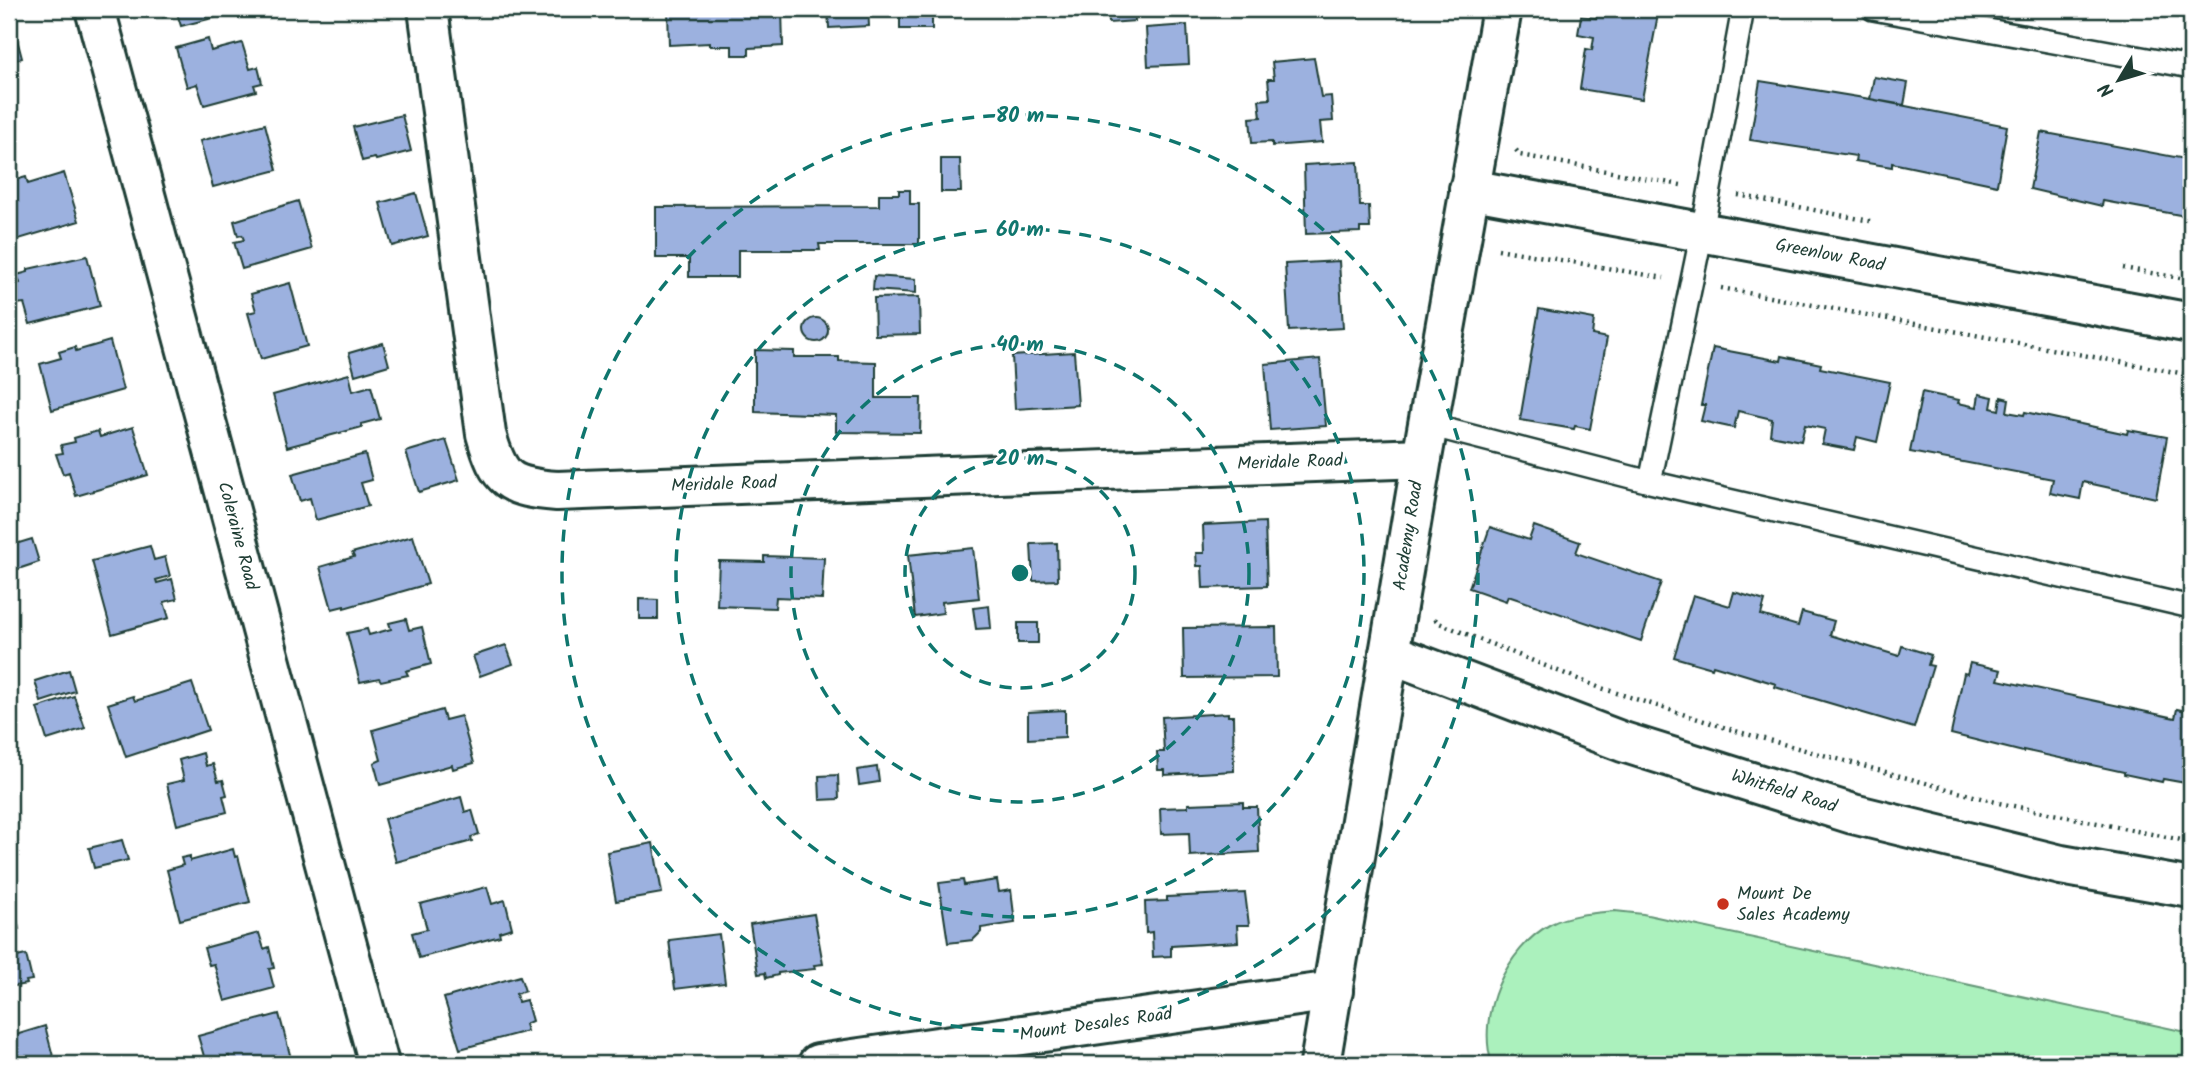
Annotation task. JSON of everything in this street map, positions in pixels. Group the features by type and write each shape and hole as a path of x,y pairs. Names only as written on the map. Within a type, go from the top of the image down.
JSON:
{"street":[{"name":"Coleraine Road","path":"95,9 379,1064"},
{"name":"Meridale Road","path":"428,9 485,434 493,461 507,479 530,489 557,491 1425,441"},
{"name":"Academy Road","path":"1320,1064 1425,441 1502,9"},
{"name":"Greenlow Road","path":"1469,189 2191,323"},
{"name":"Whitfield Road","path":"1389,653 1623,742 1853,814 2061,865 2191,888"},
{"name":"Mount Desales Road","path":"818,1064 1333,991"}],"lane":[{"path":"1650,482 1692,283 1743,9"},
{"path":"1873,9 2191,67"},
{"path":"1425,441 1650,482 2191,607"}],"path":[{"path":"1515,148 1520,155 1883,223"},
{"path":"1494,254 1498,248 2191,375"},
{"path":"2110,265 2191,280"},
{"path":"1430,614 1439,623 1598,687 1739,732 1999,803 2191,842"}],"green space":[{"path":"1615,911 1643,914 2191,1033 2191,1064 1492,1064 1488,1025 1492,1004 1508,966 1521,949 1551,924 1583,914"}],"building":[{"path":"9,9 22,58 9,62"},
{"path":"161,9 248,9 181,26 177,13 163,17"},
{"path":"782,9 783,46 749,48 749,55 732,55 732,46 710,46 710,43 669,45 668,11"},
{"path":"828,9 868,9 869,26 829,28"},
{"path":"900,9 932,9 932,29 900,29"},
{"path":"1108,9 1134,9 1135,21 1109,23"},
{"path":"1598,9 1659,9 1642,99 1580,89 1586,49 1592,50 1594,37 1578,34 1581,16 1596,18"},
{"path":"1187,25 1189,64 1148,66 1146,28"},
{"path":"208,39 211,51 242,43 250,69 258,67 262,83 254,85 256,91 204,105 197,84 187,87 176,48"},
{"path":"1314,58 1321,97 1331,96 1333,121 1320,122 1322,142 1272,146 1272,142 1252,143 1250,118 1261,117 1259,100 1270,99 1268,79 1274,79 1272,62"},
{"path":"1874,77 1908,83 1904,105 1870,99"},
{"path":"1760,81 2007,126 1997,185 1892,163 1892,167 1855,161 1856,156 1750,140"},
{"path":"402,115 411,151 362,161 353,127"},
{"path":"265,124 277,170 213,187 200,141"},
{"path":"2041,132 2191,160 2191,217 2103,201 2102,206 2030,189"},
{"path":"941,159 960,159 961,192 941,192"},
{"path":"1358,162 1360,206 1369,206 1370,228 1360,228 1360,232 1306,234 1304,165"},
{"path":"64,173 79,221 9,242 9,182 26,177 28,184"},
{"path":"899,190 910,190 910,204 919,204 919,244 819,244 820,250 738,250 738,277 689,277 689,258 656,258 656,207 879,206 879,194 899,194"},
{"path":"416,193 428,236 392,246 380,203"},
{"path":"298,201 312,249 242,269 234,242 244,240 242,235 238,236 234,221"},
{"path":"87,256 100,306 30,324 24,303 17,304 12,286 20,283 17,275 28,272 28,269"},
{"path":"1339,261 1343,328 1289,331 1285,264"},
{"path":"874,276 916,279 916,293 873,290"},
{"path":"290,283 307,346 261,359 248,313 256,311 251,294"},
{"path":"919,297 920,334 875,335 874,298"},
{"path":"1539,309 1594,319 1592,335 1607,338 1590,429 1520,420"},
{"path":"816,318 824,322 828,330 824,338 816,342 808,338 804,330 808,322"},
{"path":"110,341 123,390 52,410 40,364 61,358 59,352 75,347 76,351"},
{"path":"383,343 389,365 355,375 349,353"},
{"path":"1713,348 1781,361 1782,356 1821,364 1820,368 1890,382 1877,442 1857,437 1854,450 1822,444 1825,429 1805,425 1801,441 1770,435 1772,419 1738,411 1734,428 1701,421 1705,405 1701,405"},
{"path":"755,350 794,351 794,357 839,357 839,361 876,362 876,398 921,398 920,433 836,432 836,415 755,412"},
{"path":"1074,352 1078,405 1015,409 1012,356"},
{"path":"1320,359 1326,426 1270,430 1265,364"},
{"path":"349,374 353,391 371,386 380,419 361,424 362,427 287,447 273,395"},
{"path":"1922,392 1977,407 1979,394 1993,397 1991,408 1999,410 2001,397 2009,399 2007,412 2024,415 2025,412 2127,434 2128,430 2167,437 2156,498 2083,482 2080,499 2050,493 2053,479 1910,452"},
{"path":"133,427 148,475 76,496 69,472 63,474 56,454 63,453 61,445 75,442 74,438 98,431 100,437"},
{"path":"446,440 459,480 419,492 406,452"},
{"path":"365,454 372,480 361,483 368,506 316,520 310,498 300,501 292,474"},
{"path":"1265,522 1267,586 1203,588 1202,566 1197,566 1196,553 1204,553 1203,525"},
{"path":"1534,526 1580,542 1576,553 1661,582 1641,641 1508,596 1506,601 1469,588 1490,527 1529,540"},
{"path":"413,536 428,584 332,609 320,567 354,557 352,553"},
{"path":"32,539 39,562 9,572 9,546"},
{"path":"1057,543 1058,580 1033,581 1031,544"},
{"path":"150,546 154,560 165,557 170,576 156,580 157,583 172,579 177,599 164,602 169,618 112,634 92,561"},
{"path":"973,548 979,598 942,602 943,613 915,617 908,555"},
{"path":"764,556 824,558 822,599 776,597 775,608 717,606 719,561 764,562"},
{"path":"1734,592 1765,601 1761,615 1798,626 1802,612 1834,621 1830,635 1899,656 1902,646 1931,655 1928,665 1933,666 1914,728 1775,687 1776,684 1713,665 1712,668 1674,657 1693,595 1730,606"},
{"path":"639,599 658,600 658,619 639,619"},
{"path":"989,606 991,628 976,629 973,608"},
{"path":"406,619 409,630 422,627 431,664 406,671 408,675 360,682 347,633 367,629 369,635 391,629 389,623"},
{"path":"1018,623 1038,623 1038,643 1018,643"},
{"path":"1276,627 1277,677 1184,678 1183,628"},
{"path":"506,645 513,664 480,676 473,656"},
{"path":"1970,663 2001,670 1998,680 2175,718 2177,709 2191,712 2191,784 2163,779 2162,782 1951,734 1964,673 1967,674"},
{"path":"69,670 75,691 41,702 35,681"},
{"path":"192,683 208,730 126,757 108,704 133,696 135,701"},
{"path":"74,696 85,728 47,740 37,708"},
{"path":"442,710 445,720 461,716 474,763 453,769 452,765 380,785 374,763 381,760 373,730"},
{"path":"1065,710 1065,737 1028,739 1028,712"},
{"path":"1228,713 1228,716 1233,716 1234,771 1165,775 1165,770 1158,770 1157,752 1164,752 1162,717"},
{"path":"203,753 206,766 213,764 218,781 223,780 227,795 223,796 227,812 177,825 167,784 184,780 179,760"},
{"path":"877,767 879,782 859,785 857,770"},
{"path":"838,775 839,799 820,800 819,776"},
{"path":"461,797 465,812 472,810 479,834 471,837 472,841 396,862 384,819"},
{"path":"1243,802 1243,807 1257,807 1259,852 1190,856 1189,833 1161,834 1160,808"},
{"path":"122,840 128,860 94,868 89,848"},
{"path":"653,843 662,893 616,901 607,852"},
{"path":"233,849 235,857 238,856 250,902 180,920 167,870 183,865 181,858 190,856 190,861"},
{"path":"963,880 964,885 997,880 999,892 1011,890 1015,923 981,928 981,932 973,940 948,943 939,883"},
{"path":"487,887 492,904 505,900 512,928 499,932 500,936 419,958 412,933 427,929 420,904"},
{"path":"1245,893 1249,925 1237,925 1238,942 1171,946 1171,956 1153,957 1152,932 1146,933 1145,902 1167,901 1167,897"},
{"path":"15,909 19,929 11,930 17,957 26,955 32,980 26,981 27,984 9,987 9,910"},
{"path":"814,914 823,964 814,965 815,969 778,973 766,978 765,973 758,974 750,924"},
{"path":"259,933 264,949 269,947 274,968 269,969 274,988 225,1001 214,964 209,965 204,948"},
{"path":"719,934 725,983 675,989 669,940"},
{"path":"520,976 525,991 516,994 518,1002 526,1000 532,1021 525,1024 527,1031 460,1049 444,998"},
{"path":"279,1014 292,1062 231,1064 229,1056 206,1063 198,1036"},
{"path":"45,1026 55,1064 9,1064 9,1037"}],"place":[{"name":"Mount De Sales Academy","path":"1723,904"}]}
